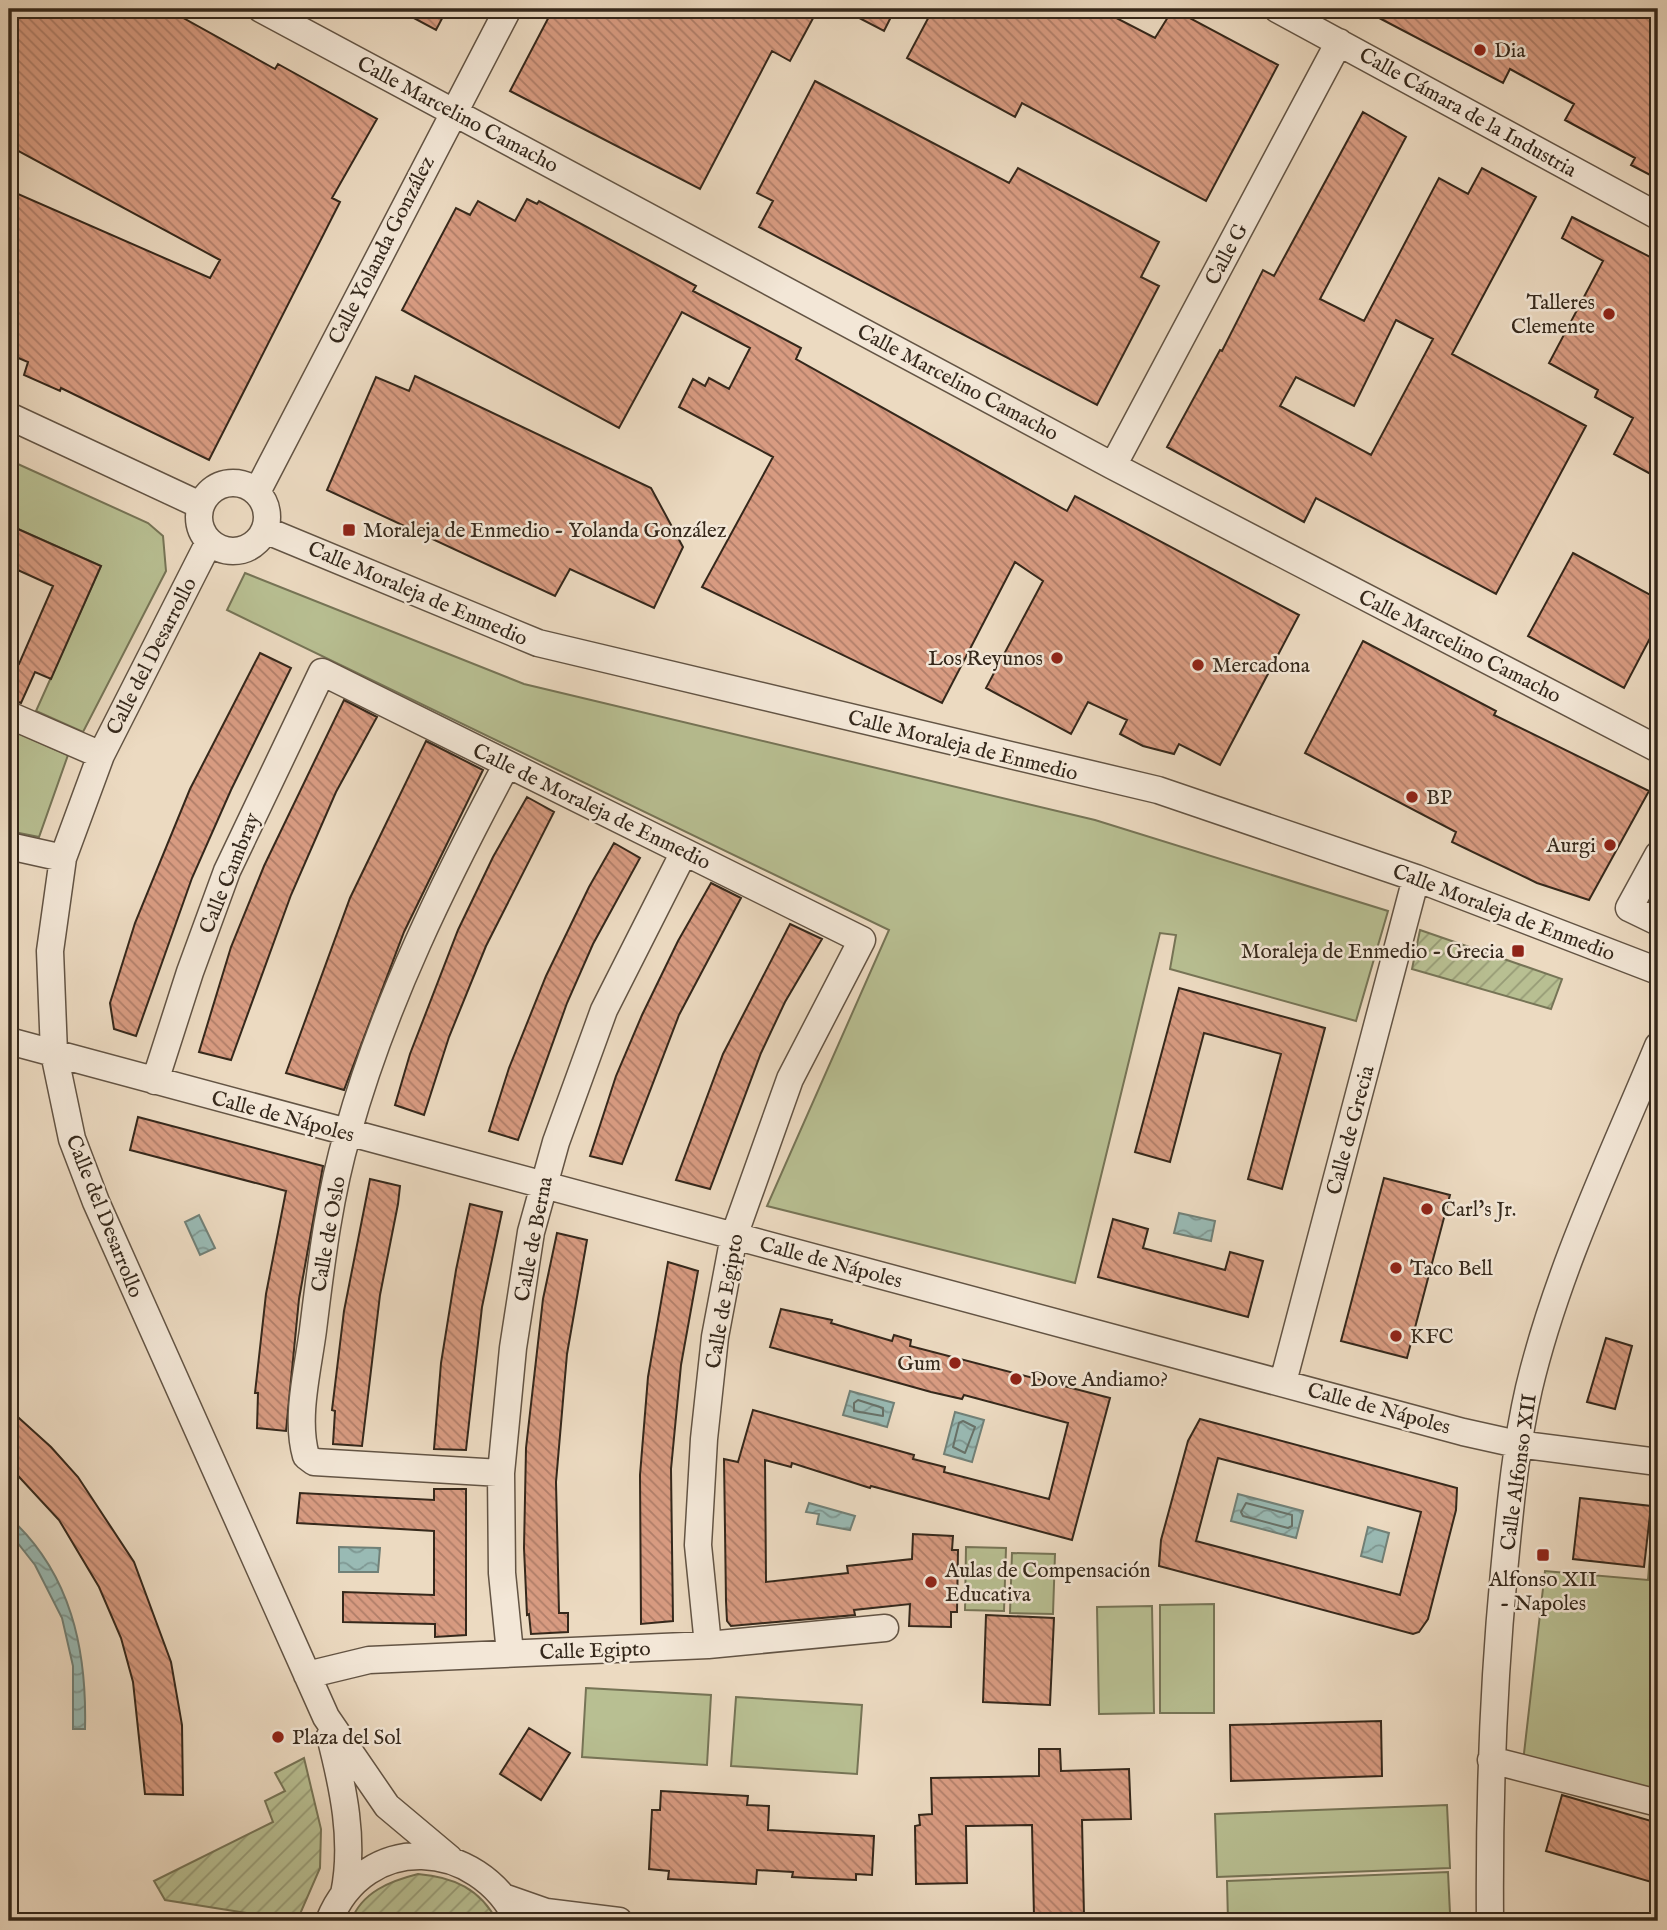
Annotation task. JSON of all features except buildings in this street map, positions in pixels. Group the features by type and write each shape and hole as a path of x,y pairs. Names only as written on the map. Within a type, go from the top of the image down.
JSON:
{"street":[{"name":"Calle Marcelino Camacho","path":"261,9 1113,466 1658,750"},
{"name":"Calle Yolanda González","path":"257,492 508,9"},
{"name":"Calle Cámara de la Industria","path":"1277,9 1658,216"},
{"name":"Calle G","path":"1113,466 1339,42"},
{"path":"9,416 200,505"},
{"path":"232,483 245,485 257,492 267,514 265,530 258,541 247,549 233,552 220,550 209,542 199,525 200,505 208,494 218,486 232,483"},
{"name":"Calle Moraleja de Enmedio","path":"265,530 538,643 1158,790 1416,878 1658,971"},
{"name":"Calle del Desarrollo","path":"209,542 101,755 63,858 50,951 54,1053 72,1139 96,1202 326,1717 387,1806 449,1858"},
{"name":"Calle de Moraleja de Enmedio","path":"321,672 862,940"},
{"name":"Calle Cambray","path":"155,1081 190,972 227,871 321,672"},
{"path":"9,715 101,755"},
{"name":"Calle de Oslo","path":"501,1474 324,1464 306,1456 302,1431 319,1284 347,1133 382,1029 420,939 461,850 507,764"},
{"path":"9,846 63,858"},
{"name":"Calle de Berna","path":"510,1653 502,1573 501,1474 513,1348 531,1232 542,1186 604,1010 684,852"},
{"path":"1658,855 1629,908 1658,922"},
{"name":"Calle de Grecia","path":"1283,1382 1416,878"},
{"name":"Calle de Egipto","path":"708,1645 698,1545 704,1439 715,1337 734,1236 790,1079 862,940"},
{"name":"Calle de Nápoles","path":"9,1041 542,1186 1517,1444 1658,1462"},
{"name":"Calle Alfonso XII","path":"1490,1921 1492,1760 1501,1606 1517,1444 1530,1385 1557,1297 1658,1046"},
{"name":"Calle Egipto","path":"307,1675 369,1660 708,1645 885,1628"},
{"name":"Calle del Desarrollo","path":"326,1717 349,1837 349,1870 344,1894"},
{"path":"1492,1760 1658,1803"},
{"path":"329,1921 344,1894 363,1875 387,1862 414,1856 449,1858 488,1879 512,1910 618,1921"}],"green space":[{"path":"9,460 148,523 163,536 166,571 83,732 36,711 101,566 9,525"},
{"path":"245,573 524,684 1095,820 1388,911 1356,1021 1170,969 1176,935 1160,933 1075,1283 767,1206 889,930 227,610"},
{"path":"9,729 68,755 39,837 9,831"},
{"path":"1420,930 1562,979 1551,1009 1412,969"},
{"path":"9,1174 17,1174 18,1218 9,1219"},
{"path":"1656,1477 1658,1797 1523,1762 1545,1571 1648,1580"},
{"path":"966,1547 1006,1548 1004,1611 965,1610"},
{"path":"1012,1553 1055,1554 1053,1614 1010,1613"},
{"path":"1214,1604 1214,1713 1160,1713 1160,1605"},
{"path":"1152,1606 1154,1713 1099,1714 1097,1607"},
{"path":"586,1688 711,1695 707,1765 582,1757"},
{"path":"736,1697 862,1705 857,1774 731,1766"},
{"path":"304,1758 321,1829 320,1868 297,1921 165,1900 154,1881 273,1822 265,1801 285,1791 275,1773"},
{"path":"1447,1805 1450,1868 1217,1877 1215,1814"},
{"path":"1448,1872 1450,1913 1228,1921 1227,1881"},
{"path":"418,1874 443,1878 465,1887 483,1901 497,1921 351,1921 362,1902 378,1889"}],"water":[{"path":"1179,1213 1215,1221 1211,1241 1174,1233"},
{"path":"199,1215 215,1248 200,1255 185,1222"},
{"path":"850,1391 894,1403 887,1427 843,1415"},
{"path":"955,1412 984,1420 972,1462 944,1454"},
{"path":"1238,1494 1303,1511 1296,1538 1231,1521"},
{"path":"809,1503 855,1516 850,1530 817,1524 819,1514 806,1512"},
{"path":"9,1517 47,1562 71,1614 83,1670 85,1729 73,1729 73,1666 62,1618 35,1565 9,1532"},
{"path":"1368,1527 1389,1533 1382,1562 1361,1556"},
{"path":"339,1547 380,1548 378,1572 339,1572"}],"place":[{"name":"Dia","path":"1480,50"},
{"name":"Talleres Clemente","path":"1609,314"},
{"name":"Moraleja de Enmedio - Yolanda González","path":"349,530"},
{"name":"Los Reyunos","path":"1057,658"},
{"name":"Mercadona","path":"1198,665"},
{"name":"BP","path":"1412,797"},
{"name":"Aurgi","path":"1610,845"},
{"name":"Moraleja de Enmedio - Grecia","path":"1518,951"},
{"name":"Carl's Jr.","path":"1427,1209"},
{"name":"Taco Bell","path":"1396,1268"},
{"name":"KFC","path":"1396,1336"},
{"name":"Gum","path":"955,1363"},
{"name":"Dove Andiamo?","path":"1016,1379"},
{"name":"Alfonso XII - Napoles","path":"1543,1555"},
{"name":"Aulas de Compensación Educativa","path":"931,1582"},
{"name":"Plaza del Sol","path":"278,1737"}]}
